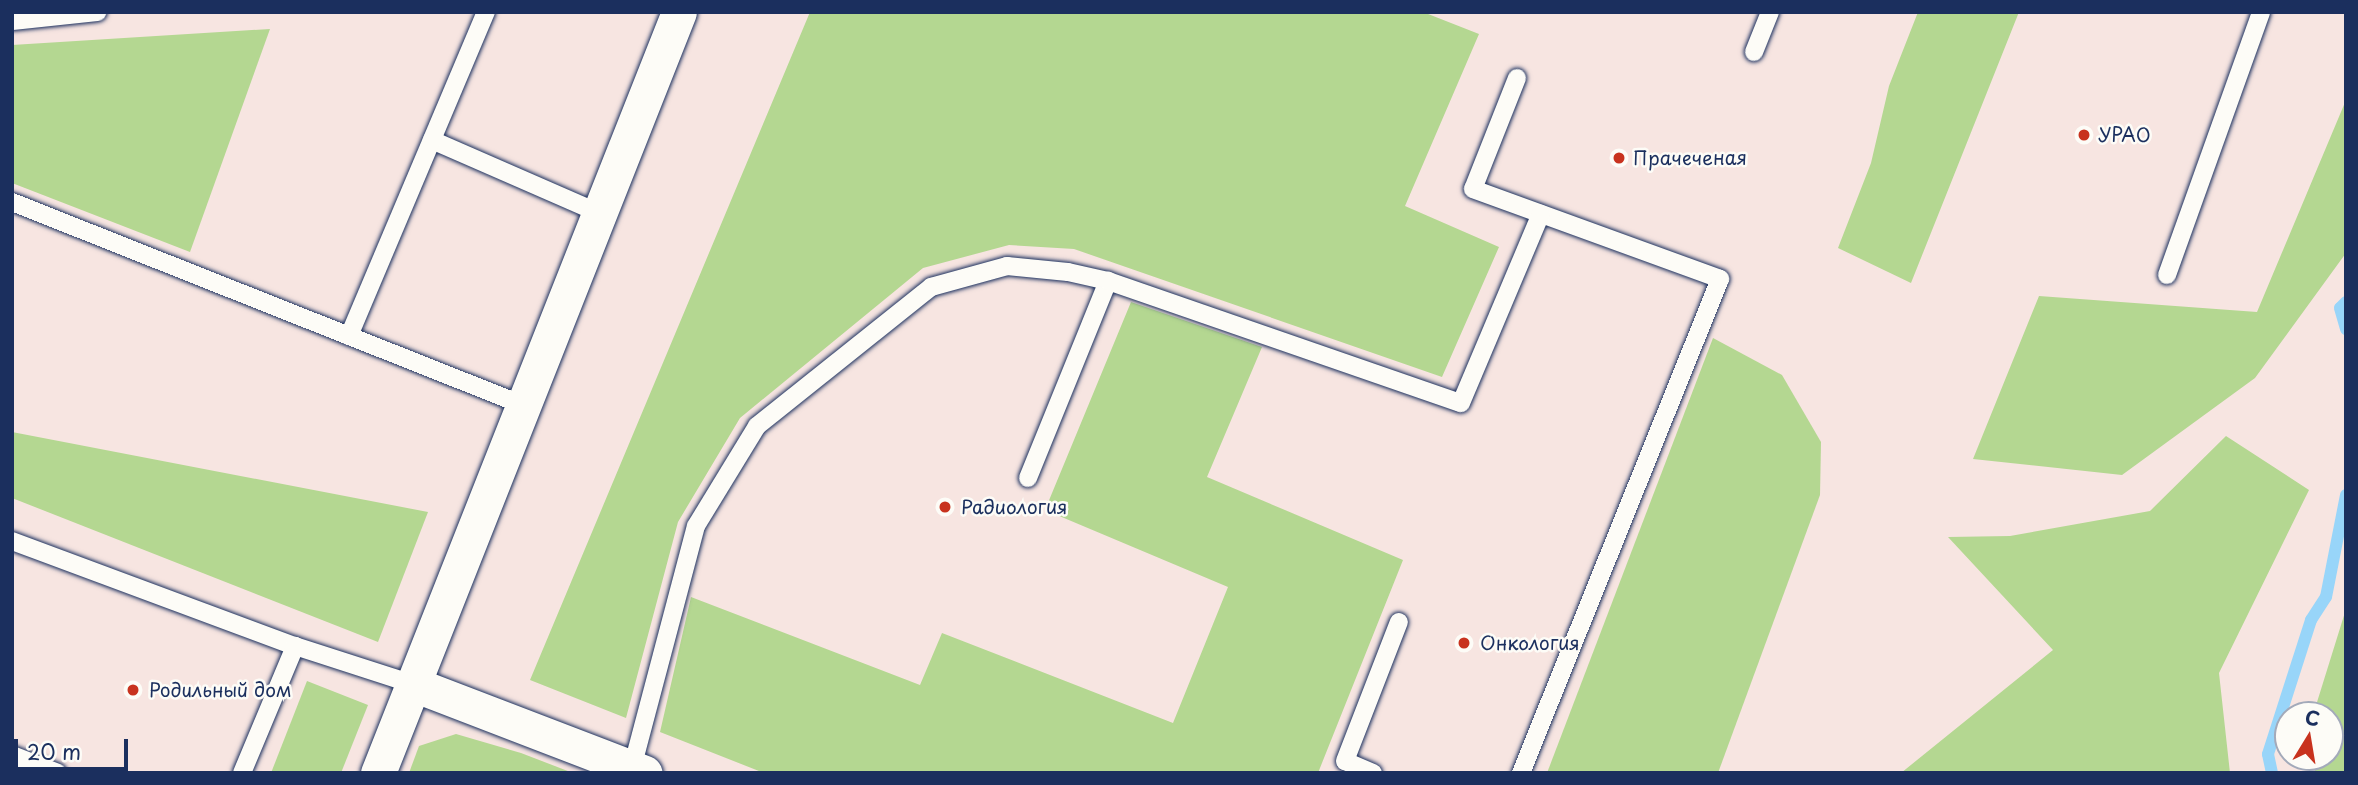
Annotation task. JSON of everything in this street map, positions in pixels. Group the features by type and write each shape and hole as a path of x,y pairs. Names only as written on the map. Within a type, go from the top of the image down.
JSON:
{"street":[{"path":"378,773 679,12"},
{"path":"413,684 639,770"}],"lane":[{"path":"12,21 98,12"},
{"path":"349,336 486,12"},
{"path":"1754,52 1770,12"},
{"path":"2167,275 2261,12"},
{"path":"1517,78 1473,188 1720,279 1521,773"},
{"path":"432,141 599,213"},
{"path":"12,202 523,405"},
{"path":"639,770 696,526 757,425 931,287 1007,266 1108,281 1461,403 1541,214"},
{"path":"1028,478 1108,281"},
{"path":"12,541 295,646 413,684"},
{"path":"1373,773 1345,761 1399,622"},
{"path":"242,773 295,646"},
{"path":"12,755 58,773"}],"green space":[{"path":"810,12 1423,12 1479,34 1405,206 1499,247 1442,377 1074,249 1009,245 923,268 740,418 678,522 626,718 530,680"},
{"path":"1918,12 2019,12 1911,283 1838,248 1871,163 1889,86"},
{"path":"270,29 190,252 12,183 12,45"},
{"path":"2346,100 2346,253 2255,378 2122,475 1973,459 2039,296 2257,312"},
{"path":"1131,302 1262,347 1207,477 1403,560 1318,773 764,773 660,732 691,597 920,685 942,633 1173,723 1228,587 1045,510"},
{"path":"1713,338 1782,375 1821,442 1820,495 1718,773 1547,773"},
{"path":"12,432 428,512 378,642 12,498"},
{"path":"2226,436 2309,490 2219,673 2230,773 1901,773 2053,650 1948,537 2010,536 2150,511"},
{"path":"2346,609 2346,773 2315,773 2344,771 2344,701 2317,701"},
{"path":"307,681 368,705 341,773 271,773"},
{"path":"456,734 521,753 573,773 409,773 419,746"}],"waterway":[{"path":"2346,302 2340,308 2346,329"},
{"path":"2272,773 2268,754 2311,620 2326,597 2346,495"}],"place":[{"name":"УРАО","path":"2084,135"},
{"name":"Прачеченая","path":"1619,158"},
{"name":"Радиология","path":"945,507"},
{"name":"Онкология","path":"1464,643"},
{"name":"Родильный дом","path":"133,690"}]}
